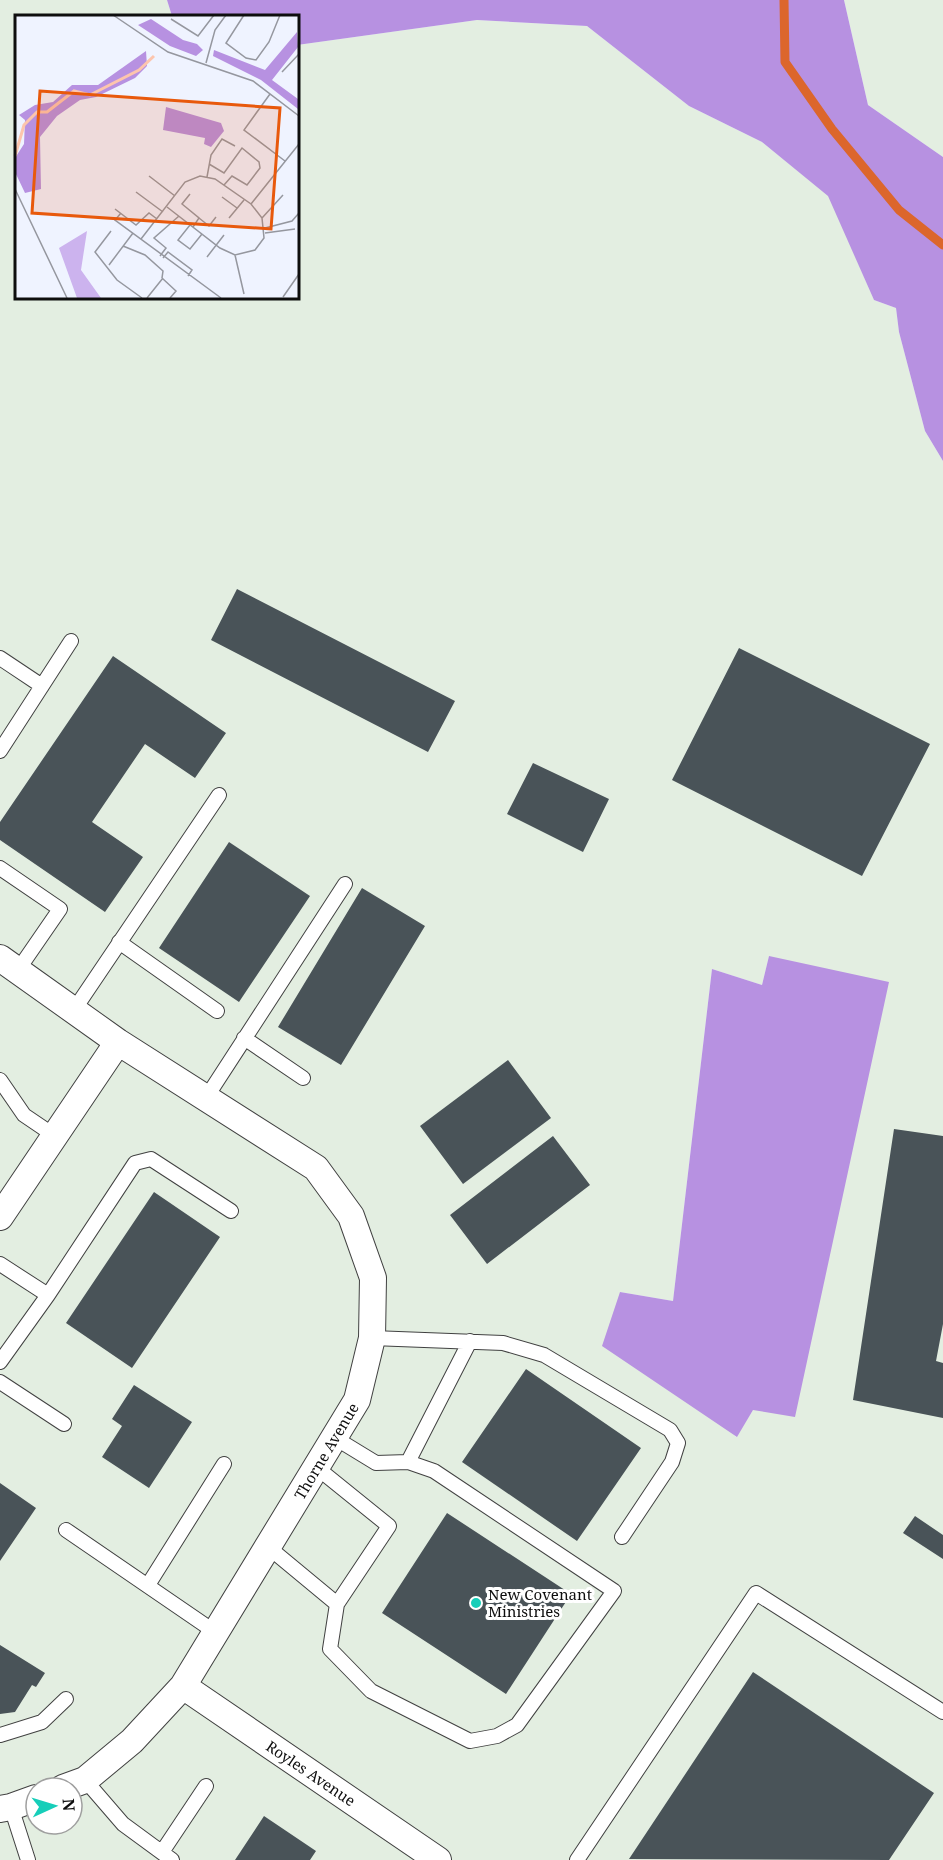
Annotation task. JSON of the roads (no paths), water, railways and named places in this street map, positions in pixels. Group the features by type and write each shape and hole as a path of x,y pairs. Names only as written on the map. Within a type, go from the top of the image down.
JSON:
{"street":[{"name":"Thorne Avenue","path":"9,964 118,1042 316,1168 351,1216 373,1278 372,1338 357,1400 183,1686 132,1741 84,1777"},
{"path":"0,1216 118,1042"},
{"name":"Royles Avenue","path":"183,1686 438,1860"},
{"path":"5,1808 24,1802"}],"lane":[{"path":"0,751 71,641"},
{"path":"0,658 42,686"},
{"path":"74,1010 219,795"},
{"path":"0,868 60,909 9,964"},
{"path":"206,1098 345,884"},
{"path":"119,942 217,1011"},
{"path":"244,1038 303,1077"},
{"path":"0,1080 24,1115 55,1136"},
{"path":"0,1362 48,1295 135,1163 151,1159 231,1211"},
{"path":"0,1264 48,1295"},
{"path":"372,1338 502,1343 544,1354 670,1430 678,1443 672,1462 622,1537"},
{"path":"408,1462 470,1341"},
{"path":"0,1382 64,1424"},
{"path":"316,1467 389,1526 337,1604 330,1649 371,1691 470,1742 497,1736 517,1725 614,1591 434,1471 408,1462 376,1463 334,1438"},
{"path":"148,1585 224,1464"},
{"path":"66,1530 215,1632"},
{"path":"267,1546 337,1604"},
{"path":"577,1860 756,1593 943,1712"},
{"path":"0,1735 42,1722 66,1699"},
{"path":"84,1792 167,1856 206,1786"},
{"path":"5,1808 28,1860"}],"waterway":[{"path":"784,0 785,62 832,129 899,210 943,245"}],"place":[{"name":"New Covenant Ministries","path":"476,1603"}]}
